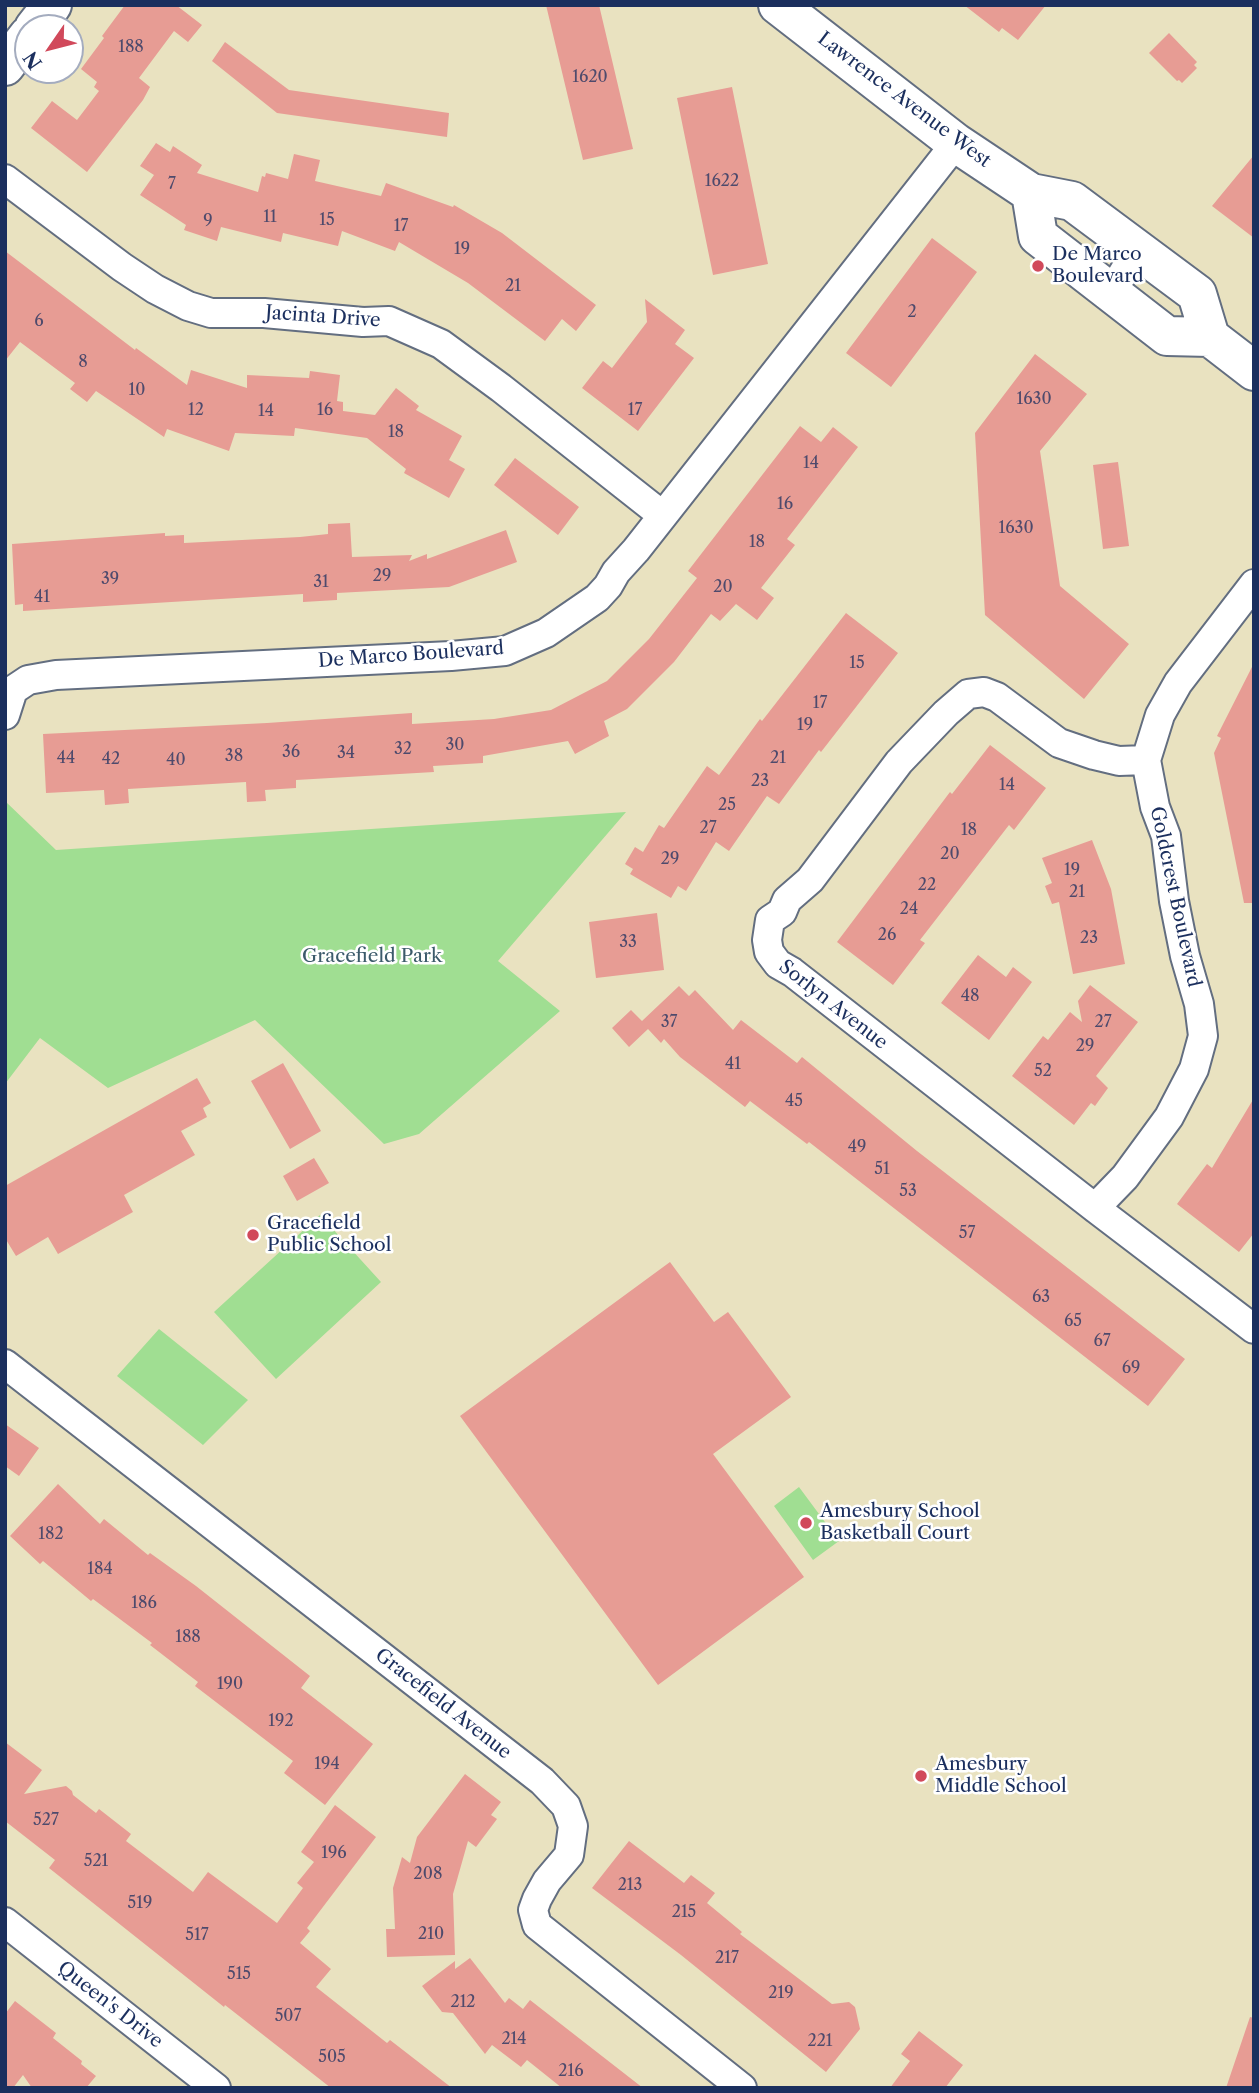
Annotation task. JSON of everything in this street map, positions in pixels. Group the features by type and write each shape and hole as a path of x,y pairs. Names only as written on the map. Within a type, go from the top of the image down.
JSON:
{"main road":[{"name":"Lawrence Avenue West","path":"778,5 956,144 1031,193 1072,201 1197,294 1210,337"},
{"path":"1031,193 1038,236 1167,336 1210,337 1254,371"}],"street":[{"name":"De Marco Boulevard","path":"8,695 28,680 56,675 451,656 505,651 546,633 597,598 956,144"},
{"name":"Jacinta Drive","path":"5,179 122,267 155,289 188,306 211,313 264,313 389,321 440,344 662,515"},
{"path":"1111,293 1137,250"},
{"name":"Goldcrest Boulevard","path":"1095,1208 1125,1177 1169,1117 1194,1069 1203,1036 1199,1004 1185,956 1174,901 1166,836 1155,807 1146,760 1160,715 1178,683 1254,584"},
{"name":"Sorlyn Avenue","path":"1146,760 1119,761 1059,743 997,697 984,692 968,694 899,762 810,880 787,900 782,912 770,920 766,940 769,951 778,964 792,972 1254,1329"},
{"name":"Gracefield Avenue","path":"5,1364 542,1781 566,1806 573,1826 569,1855 547,1881 533,1910 537,1925 742,2088"},
{"name":"Queen's Drive","path":"5,1922 216,2088"}],"green space":[{"name":"Gracefield Park","path":"5,801 56,850 626,812 498,961 560,1011 419,1134 384,1144 255,1020 108,1088 40,1038 5,1084"},
{"path":"320,1215 381,1282 276,1379 214,1312"},
{"path":"159,1329 248,1400 203,1445 117,1376"},
{"name":"Amesbury School Basketball Court","path":"799,1487 839,1541 813,1560 774,1506"}],"building":[{"path":"125,5 176,5 202,25 188,42 174,31 139,78 150,87 143,100 87,172 31,128 52,101 77,120 99,91 94,87 97,82 84,71 84,65 104,38 102,36"},
{"path":"546,5 599,5 633,149 583,160"},
{"path":"964,5 1046,5 1018,40 1002,28 999,32"},
{"path":"1169,33 1197,62 1194,65 1197,68 1182,83 1149,53"},
{"path":"225,42 289,90 449,113 447,137 277,113 212,61"},
{"path":"732,87 768,264 713,275 677,98"},
{"path":"156,143 170,152 173,146 202,165 197,173 258,192 262,176 265,177 266,173 288,179 294,154 320,160 315,181 381,196 386,183 453,207 454,205 502,233 596,305 576,331 562,319 545,341 468,283 399,242 395,251 342,231 338,246 283,233 281,242 221,227 217,241 184,230 186,225 140,195 154,175 140,166"},
{"path":"1254,155 1254,238 1212,206"},
{"path":"932,238 977,272 891,387 846,353"},
{"path":"5,251 135,350 136,348 187,385 191,370 247,388 247,375 309,378 310,371 340,375 337,401 343,402 343,411 375,415 396,388 419,406 416,410 462,436 449,460 465,469 449,498 404,473 406,469 367,438 295,428 294,436 235,433 229,451 167,429 164,437 96,391 87,402 70,389 75,383 20,342 5,361"},
{"path":"645,299 685,330 675,344 694,358 638,431 582,388 603,361 612,368 647,322"},
{"path":"1035,354 1087,394 1040,451 1060,586 1129,644 1084,699 985,615 975,433"},
{"path":"800,426 821,442 833,427 858,447 787,539 795,545 761,588 774,598 757,620 736,604 720,621 711,614 674,662 627,709 604,721 609,736 575,754 568,741 483,756 483,763 433,766 434,772 296,780 296,788 265,790 266,801 247,802 246,782 128,789 129,803 105,805 104,790 46,793 43,734 412,713 412,724 494,719 551,710 607,681 649,639 697,578 688,571"},
{"path":"515,458 579,507 558,535 494,485"},
{"path":"1118,462 1129,546 1103,549 1093,465"},
{"path":"350,523 352,557 412,555 409,561 427,554 427,559 506,530 517,562 449,587 337,593 337,600 303,602 303,594 23,611 23,604 15,605 12,544 165,533 165,536 184,535 184,543 300,537 328,534 328,524"},
{"path":"846,613 898,653 779,804 767,796 729,851 716,842 686,891 678,886 671,898 630,874 633,869 625,864 635,847 643,852 659,825 664,828 707,766 719,775 760,719 762,721"},
{"path":"1254,663 1254,903 1244,903 1214,753 1221,738 1217,736"},
{"path":"990,745 1046,788 1014,830 1009,825 920,940 925,943 893,985 837,942 950,792 952,794"},
{"path":"1092,840 1111,889 1125,964 1073,974 1059,902 1052,904 1045,886 1052,883 1042,858"},
{"path":"657,913 664,970 596,978 589,922"},
{"path":"978,955 1006,977 1013,967 1032,982 989,1040 941,1003"},
{"path":"1090,985 1138,1022 1096,1076 1108,1088 1095,1106 1091,1103 1074,1125 1012,1076 1043,1036 1048,1040 1070,1012 1082,1022 1078,1001"},
{"path":"679,986 689,996 695,990 733,1030 741,1020 797,1063 802,1057 917,1151 1185,1359 1148,1406 809,1142 807,1144 750,1101 745,1107 680,1057 664,1039 661,1043 648,1029 629,1047 612,1028 631,1010 642,1021"},
{"path":"283,1063 321,1131 290,1149 251,1081"},
{"path":"197,1078 211,1103 203,1108 207,1117 181,1131 195,1155 124,1195 133,1212 58,1254 48,1237 16,1256 5,1238 5,1186"},
{"path":"1254,1098 1254,1233 1239,1252 1177,1204 1207,1164 1212,1168"},
{"path":"314,1158 329,1183 297,1201 283,1176"},
{"path":"670,1262 714,1322 728,1312 791,1397 713,1454 804,1577 658,1685 460,1416"},
{"path":"5,1424 39,1448 19,1476 5,1466"},
{"path":"58,1484 100,1524 104,1519 148,1555 150,1553 196,1586 310,1676 301,1688 373,1744 325,1805 284,1773 293,1761 195,1686 198,1682 150,1645 152,1643 93,1599 91,1601 43,1561 40,1564 10,1536"},
{"path":"5,1742 42,1770 24,1794 66,1786 96,1813 99,1809 131,1834 126,1841 193,1892 208,1872 277,1923 303,1888 297,1883 314,1862 301,1852 335,1805 376,1837 307,1928 310,1931 300,1943 331,1969 316,1987 387,2043 390,2040 452,2088 331,2088 225,2005 224,2007 49,1868 55,1860 5,1821"},
{"path":"465,1774 501,1802 491,1815 497,1819 476,1847 468,1841 453,1894 455,1955 387,1957 386,1929 395,1929 393,1888 402,1857 410,1863 417,1837"},
{"path":"629,1841 684,1883 691,1875 715,1893 707,1903 742,1932 740,1934 832,2004 849,2002 855,2007 860,2029 826,2072 681,1955 592,1888"},
{"path":"470,1958 505,2003 509,1998 523,2009 530,2000 643,2088 562,2088 527,2060 521,2067 492,2045 485,2054 453,2013 442,2012 422,1986 455,1961 455,1969"},
{"path":"15,2001 56,2033 53,2038 96,2076 86,2088 32,2088 23,2075 13,2088 5,2088 5,2014"},
{"path":"1250,2017 1254,2018 1254,2088 1226,2088"},
{"path":"919,2031 963,2065 945,2088 890,2088 910,2061 901,2054"}],"place":[{"name":"De Marco Boulevard","path":"1038,266"},
{"name":"Gracefield Public School","path":"253,1235"},
{"name":"Amesbury School Basketball Court","path":"806,1523"},
{"name":"Amesbury Middle School","path":"921,1776"}]}
